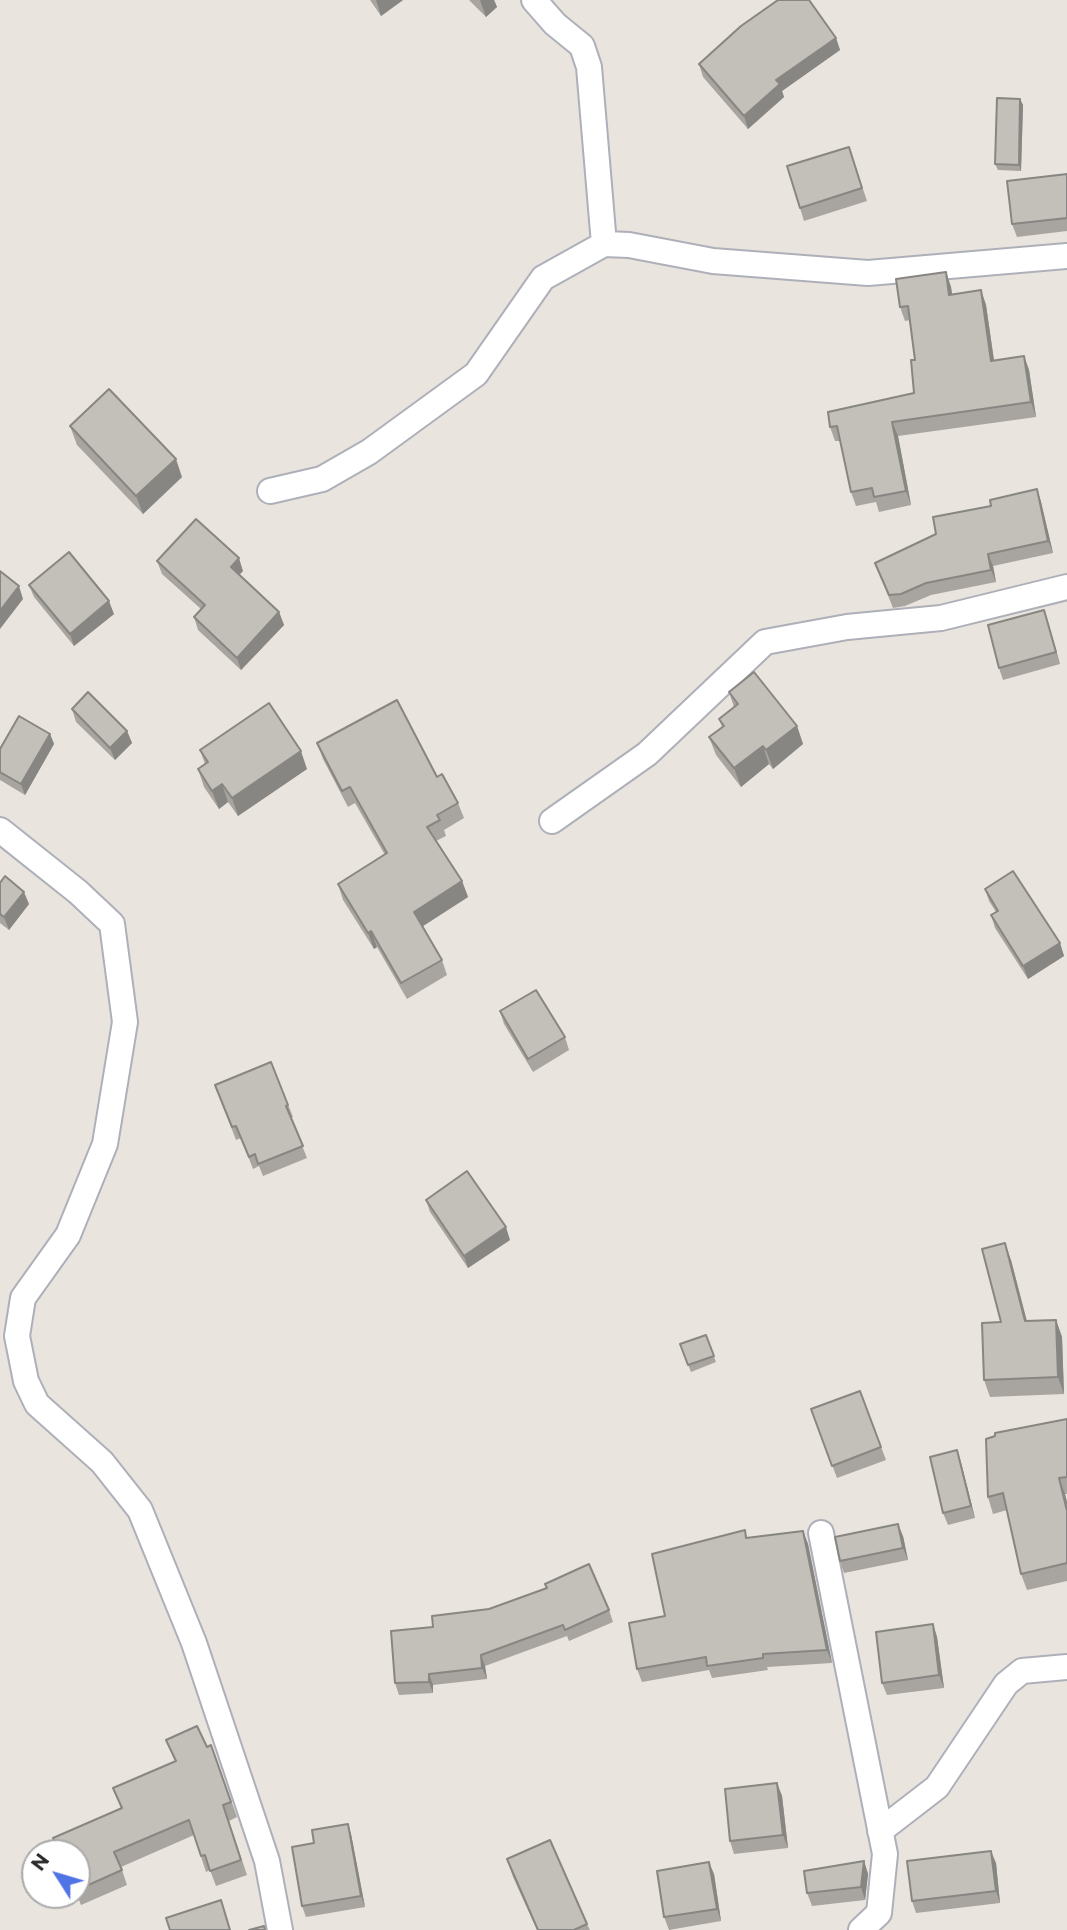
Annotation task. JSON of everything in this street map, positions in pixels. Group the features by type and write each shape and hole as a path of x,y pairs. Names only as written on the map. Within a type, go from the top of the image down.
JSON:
{"street":[{"path":"534,0 555,24 582,46 589,67 604,244"},
{"path":"270,491 322,479 369,452 476,374 543,278 604,244 629,245 713,261 868,273 1067,256"},
{"path":"552,821 646,754 765,642 847,627 941,618 1067,587"},
{"path":"0,830 78,892 112,924 125,1023 105,1144 68,1235 23,1298 17,1336 26,1381 37,1404 102,1462 140,1510 203,1669 267,1861 280,1930"},
{"path":"821,1533 885,1854 879,1913 861,1930"},
{"path":"880,1831 937,1787 1006,1684 1022,1671 1067,1667"}],"building":[{"path":"778,0 809,0 836,38 776,80 780,84 744,116 699,64 741,26"},
{"path":"997,98 1020,99 1019,165 995,164"},
{"path":"849,147 862,188 800,208 787,166"},
{"path":"1067,174 1067,218 1012,224 1007,181"},
{"path":"946,272 949,295 981,290 991,361 1024,356 1031,402 892,422 906,491 874,497 872,488 851,492 837,426 830,427 828,412 914,393 911,360 915,360 908,306 900,307 896,279"},
{"path":"109,389 176,459 136,496 70,426"},
{"path":"1037,489 1048,541 988,554 991,570 926,583 901,594 889,595 875,563 936,534 933,517 991,506 990,500"},
{"path":"196,519 239,558 231,567 279,612 237,658 194,617 205,605 157,561"},
{"path":"69,552 109,601 70,634 29,585"},
{"path":"0,571 19,586 0,611"},
{"path":"1044,610 1056,652 999,668 988,625"},
{"path":"754,672 797,726 766,750 763,746 734,768 709,737 724,726 719,719 738,704 729,692"},
{"path":"88,692 127,731 110,748 72,709"},
{"path":"397,700 437,777 442,774 458,803 437,815 440,820 427,827 462,881 414,912 442,960 401,983 371,931 368,933 338,884 387,853 350,787 342,791 317,743"},
{"path":"269,703 301,751 232,798 222,784 212,791 198,769 208,762 200,750"},
{"path":"19,716 50,734 21,784 0,772 0,749"},
{"path":"1013,871 1060,943 1023,966 991,915 998,911 985,889"},
{"path":"5,876 24,892 4,917 0,914 0,883"},
{"path":"536,990 565,1037 528,1059 500,1011"},
{"path":"271,1062 303,1146 258,1164 255,1154 249,1157 236,1126 232,1127 215,1085"},
{"path":"467,1171 506,1227 464,1256 426,1200"},
{"path":"1005,1243 1025,1321 1056,1320 1058,1377 984,1380 982,1323 1001,1322 982,1249"},
{"path":"706,1335 714,1356 688,1365 680,1344"},
{"path":"860,1391 881,1447 832,1466 811,1409"},
{"path":"1067,1419 1067,1477 1059,1478 1067,1511 1067,1563 1021,1574 1003,1493 988,1497 986,1439 995,1436 995,1433"},
{"path":"957,1450 971,1506 943,1513 930,1457"},
{"path":"898,1524 903,1548 840,1561 835,1537"},
{"path":"745,1530 746,1538 803,1531 827,1650 763,1654 763,1658 707,1666 706,1657 637,1669 629,1623 665,1616 652,1554"},
{"path":"589,1564 609,1610 565,1630 563,1625 481,1655 482,1668 429,1674 429,1682 395,1683 391,1631 433,1627 432,1616 489,1609 547,1588 545,1584"},
{"path":"933,1624 939,1675 882,1683 876,1632"},
{"path":"197,1726 207,1747 211,1745 231,1802 223,1805 241,1860 210,1871 205,1855 201,1856 189,1820 114,1852 122,1870 91,1884 91,1839 53,1838 122,1808 113,1788 176,1761 166,1740"},
{"path":"777,1783 783,1835 730,1841 725,1789"},
{"path":"348,1824 361,1896 302,1906 292,1847 314,1843 312,1830"},
{"path":"550,1840 587,1924 574,1930 538,1930 507,1859"},
{"path":"991,1851 996,1891 912,1901 907,1861"},
{"path":"864,1861 861,1887 807,1893 804,1871"},
{"path":"709,1862 717,1909 664,1917 657,1871"},
{"path":"221,1900 230,1930 170,1930 166,1918"},
{"path":"264,1926 265,1930 249,1930"}]}
